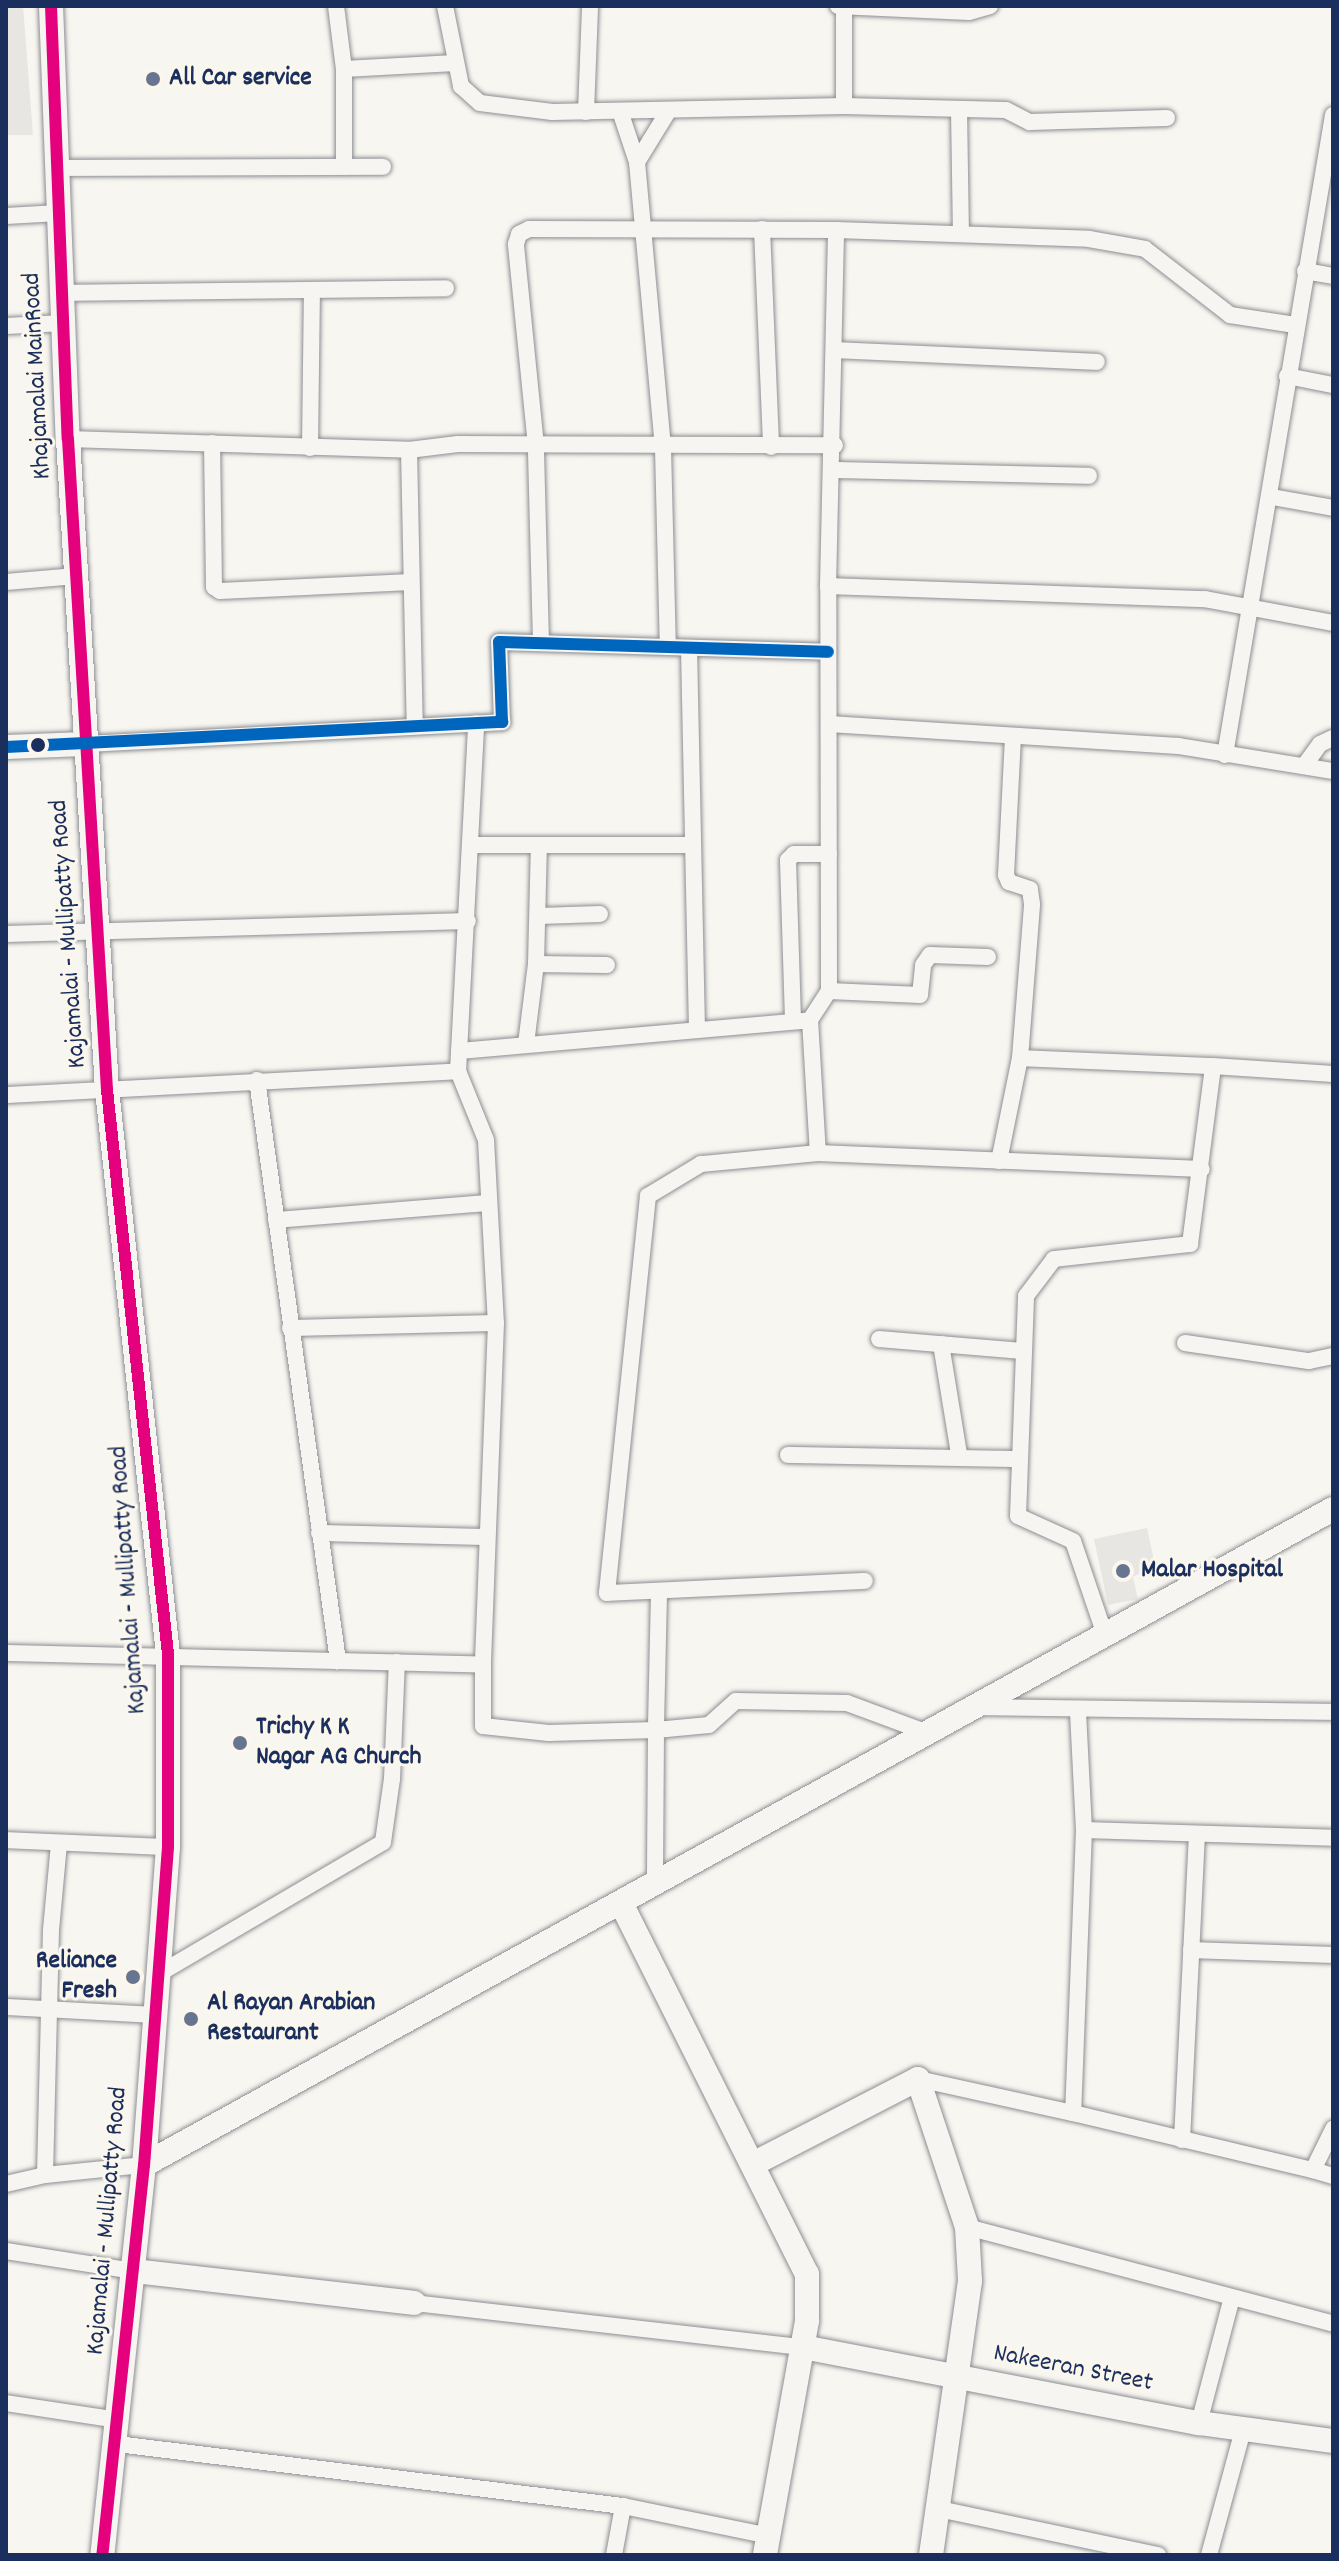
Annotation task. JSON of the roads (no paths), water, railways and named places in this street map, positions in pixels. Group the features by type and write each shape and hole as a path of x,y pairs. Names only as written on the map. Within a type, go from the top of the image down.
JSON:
{"street":[{"name":"Khajamalai MainRoad","path":"51,6 61,293 85,744"},
{"path":"336,6 344,69 344,167"},
{"path":"445,6 461,86 480,103 586,112 844,106 1006,110 1030,122 1167,118"},
{"path":"586,112 590,6"},
{"path":"838,6 969,12 990,6"},
{"path":"844,6 844,106"},
{"path":"344,69 455,63"},
{"path":"959,109 961,234"},
{"path":"637,162 669,110"},
{"path":"620,111 637,162 663,448 668,647"},
{"path":"1225,755 1272,497 1295,325 1328,166 1333,115"},
{"path":"58,168 383,167"},
{"path":"6,216 59,213"},
{"path":"541,643 536,446 519,234 529,229 836,230 1089,239 1145,249 1230,315 1295,325"},
{"path":"762,229 771,447"},
{"path":"818,1153 810,1020 829,991 828,586 835,445 836,230"},
{"path":"1305,271 1333,276"},
{"path":"61,293 446,288"},
{"path":"310,448 312,290"},
{"path":"6,326 64,323"},
{"path":"836,350 1097,362"},
{"path":"1287,376 1333,385"},
{"path":"68,439 216,448 409,450 458,444 663,448 835,445"},
{"path":"216,448 214,587 220,591 411,582"},
{"path":"409,450 415,726"},
{"path":"834,470 1089,476"},
{"path":"1272,497 1333,508"},
{"path":"6,582 76,576"},
{"path":"828,586 1170,597 1333,623"},
{"path":"475,751 502,722 499,642 828,652"},
{"path":"689,648 690,845 697,1027"},
{"path":"6,747 502,722"},
{"path":"476,723 458,1071 486,1140 496,1323 486,1537 483,1726 549,1733 709,1725 736,1701 847,1703 931,1734"},
{"path":"829,724 1178,746 1333,771"},
{"path":"999,1161 1020,1058 1032,895 1009,882 1006,875 1013,736"},
{"path":"1304,766 1320,744 1333,738"},
{"name":"Kajamalai - Mullipatty Road","path":"85,744 107,1090 168,1654 168,1847 152,2015 144,2165 118,2432 102,2555"},
{"path":"472,845 690,845"},
{"path":"526,1044 536,964 539,845"},
{"path":"793,1020 788,860 794,854 829,854"},
{"path":"539,916 600,914"},
{"path":"6,934 99,927 468,921"},
{"path":"829,991 920,995 923,965 930,955 988,957"},
{"path":"536,964 607,965"},
{"path":"459,1051 697,1027 810,1020"},
{"path":"1020,1058 1333,1074"},
{"path":"1106,1638 1073,1541 1018,1516 1026,1296 1054,1259 1187,1247 1202,1169 1213,1066"},
{"path":"6,1095 458,1071"},
{"path":"257,1080 338,1661"},
{"path":"865,1581 659,1593 607,1593 644,1205 655,1190 701,1164 818,1153 1202,1169"},
{"path":"276,1220 488,1203"},
{"path":"290,1328 496,1323"},
{"path":"879,1339 1023,1351"},
{"path":"1185,1343 1309,1361 1333,1356"},
{"path":"941,1344 959,1454"},
{"path":"788,1455 825,1452 907,1460 959,1454 1018,1459"},
{"path":"6,2184 45,2175 144,2165 1106,1638 1333,1509"},
{"path":"319,1533 486,1537"},
{"path":"655,1884 659,1593"},
{"path":"7,1648 483,1665"},
{"path":"155,1976 383,1842 392,1779 397,1662"},
{"path":"980,1707 1078,1712 1333,1712"},
{"path":"1073,2113 1084,1830 1078,1712"},
{"path":"1084,1830 1333,1838"},
{"path":"1182,2140 1197,1834"},
{"path":"6,1840 168,1847"},
{"path":"45,2175 49,2009 59,1843"},
{"path":"6,2403 118,2432 623,2506 767,2546 803,2347 807,2274 755,2163 621,1903"},
{"path":"1191,1950 1333,1955"},
{"path":"6,2007 152,2015"},
{"path":"918,2079 967,2227 969,2310 931,2555"},
{"path":"755,2163 918,2079 1333,2176"},
{"path":"1313,2170 1333,2129"},
{"path":"967,2227 1231,2301 1333,2324"},
{"path":"6,2251 134,2271 803,2347"},
{"path":"1199,2423 1231,2301"},
{"name":"Nakeeran Street","path":"803,2347 1199,2423 1333,2441"},
{"path":"1209,2555 1243,2430"},
{"path":"614,2555 623,2506"},
{"path":"939,2509 1158,2555"}],"place":[{"name":"All Car service","path":"153,79"},
{"name":"Malar Hospital","path":"1123,1571"},
{"name":"Trichy K K Nagar AG Church","path":"240,1743"},
{"name":"Reliance Fresh","path":"133,1977"},
{"name":"Al Rayan Arabian Restaurant","path":"191,2019"}]}
